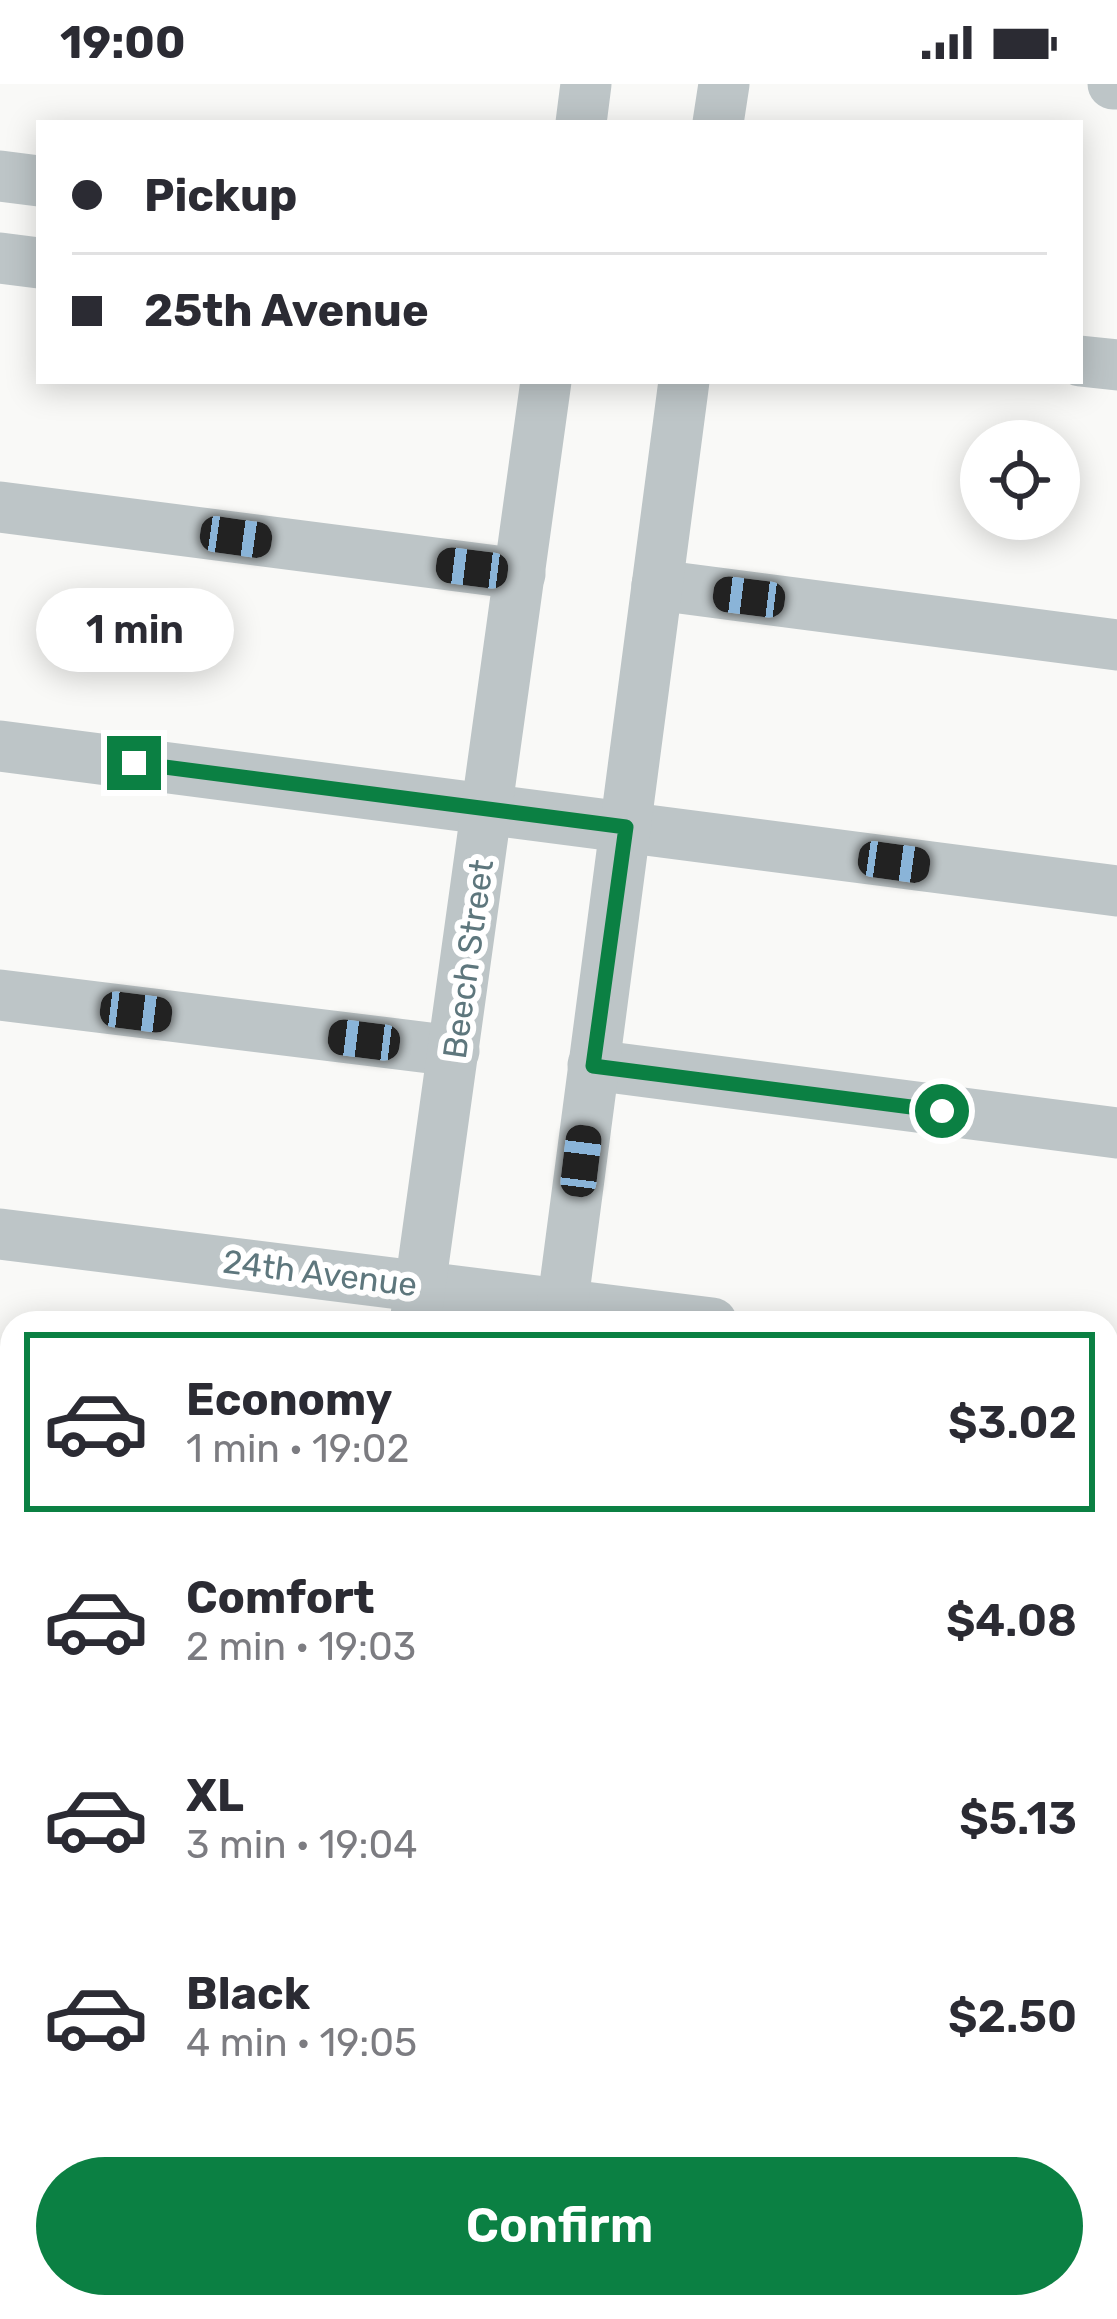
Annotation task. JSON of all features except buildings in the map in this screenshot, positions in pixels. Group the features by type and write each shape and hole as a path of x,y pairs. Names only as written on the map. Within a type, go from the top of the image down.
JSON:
{"street":[{"path":"581,120 586,84"},
{"path":"718,120 724,84"},
{"path":"0,176 36,181"},
{"path":"0,258 36,263"},
{"path":"1083,361 1117,365"},
{"name":"Beech Street","path":"417,1304 546,384"},
{"path":"562,1311 684,384"},
{"path":"0,507 520,574"},
{"path":"657,585 1117,645"},
{"path":"0,746 1117,891"},
{"path":"0,995 454,1052"},
{"path":"593,1066 1117,1133"},
{"name":"24th Avenue","path":"0,1234 417,1304 530,1311"}],"route":[{"path":"134,763 626,827 593,1066 942,1111"}]}
